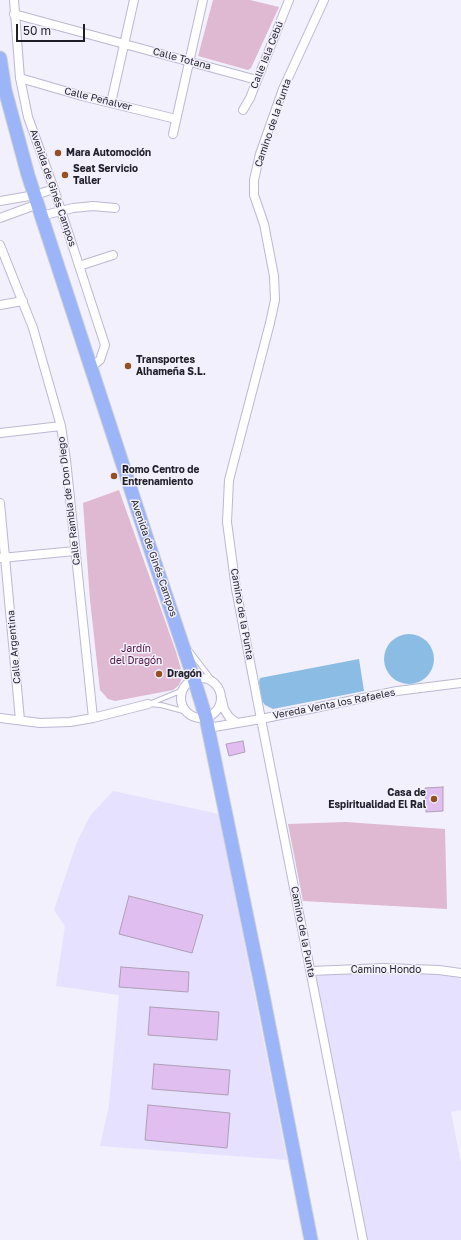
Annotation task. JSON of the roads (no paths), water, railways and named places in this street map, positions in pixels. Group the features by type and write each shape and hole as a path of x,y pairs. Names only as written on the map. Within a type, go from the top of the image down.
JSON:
{"main road":[{"name":"Avenida de Ginés Campos","path":"0,58 4,90 28,175"},
{"name":"Avenida de Ginés Campos","path":"0,102 28,175 90,368 181,638 207,723 260,980 310,1240"}],"street":[{"name":"Avenida de Ginés Campos","path":"14,0 20,78 28,117 54,188 105,345 100,360 90,368"},
{"path":"111,103 134,0"},
{"path":"173,134 204,0"},
{"name":"Calle Isla Cebú","path":"243,110 257,80 289,0"},
{"name":"Camino de la Punta","path":"324,0 283,89 260,154 254,180 254,195 264,224 274,276 275,300 229,480 227,522 236,589 363,1240"},
{"name":"Calle Totana","path":"14,14 257,80"},
{"name":"Calle Peñalver","path":"20,78 176,119"},
{"path":"0,218 38,205 54,188"},
{"path":"0,201 38,205 61,210 93,206 115,208"},
{"name":"Calle Rambla de Don Diego","path":"0,245 33,328 61,426 66,460 93,718"},
{"path":"79,266 113,255"},
{"path":"0,305 23,301"},
{"path":"0,433 61,426"},
{"name":"Calle Argentina","path":"0,503 3,557 20,720"},
{"path":"3,557 75,551"},
{"path":"222,700 217,711 212,715 207,723 187,712 183,707 181,700 183,690 188,682 194,679 206,678 213,681 218,686 221,692 224,709 229,717 237,724"},
{"name":"Vereda Venta los Rafaeles","path":"207,723 237,724 397,691 461,684"},
{"path":"0,718 48,723 70,722 93,718 148,704"},
{"name":"Camino Hondo","path":"311,972 384,968 439,970 461,973"}],"lane":[{"path":"181,638 213,681"},
{"path":"148,704 183,690"},
{"path":"148,704 187,712"}],"water":[{"path":"404,634 414,634 427,641 434,654 434,664 427,677 414,684 404,684 395,680 388,673 384,664 384,654 388,645 395,638"},
{"path":"359,659 364,691 273,709 265,705 262,701 259,682 260,678"}],"place":[{"name":"Mara Automoción","path":"58,153"},
{"name":"Seat Servicio Taller","path":"65,175"},
{"name":"Transportes Alhameña S.L.","path":"128,366"},
{"name":"Romo Centro de Entrenamiento","path":"114,476"},
{"name":"Dragón","path":"159,674"},
{"name":"Casa de Espiritualidad El Ral","path":"434,799"}],"park label":[{"name":"Jardín del Dragón","path":"136,654"}]}
